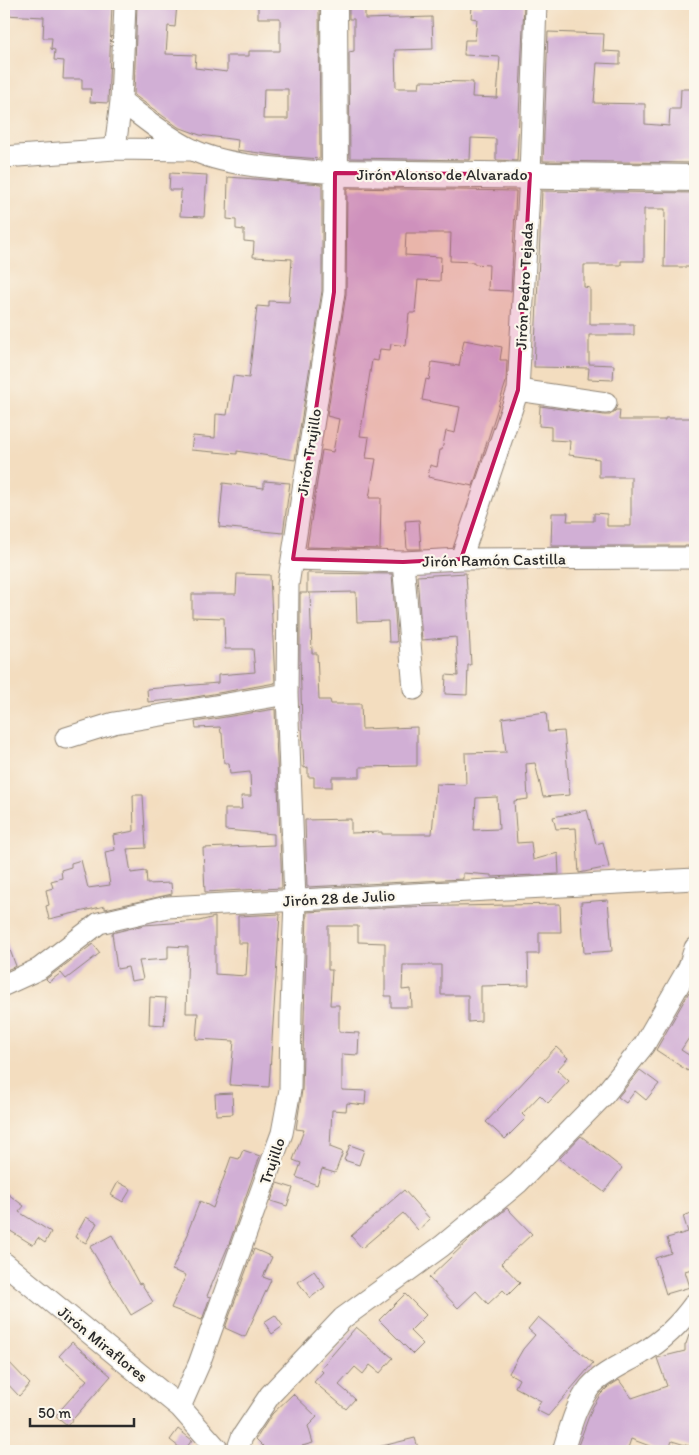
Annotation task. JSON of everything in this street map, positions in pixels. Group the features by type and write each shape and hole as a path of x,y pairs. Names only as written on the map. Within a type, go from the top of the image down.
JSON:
{"main road":[{"name":"Jirón Trujillo","path":"334,4 335,173"},
{"name":"Jirón Alonso de Alvarado","path":"335,173 530,174 695,178"}],"street":[{"path":"115,149 121,101 125,4"},
{"name":"Jirón Pedro Tejada","path":"461,559 518,390 530,174 536,4"},
{"name":"Jirón Alonso de Alvarado","path":"121,101 191,150 212,157 250,164 335,173"},
{"name":"Jirón Alonso de Alvarado","path":"4,158 115,149 191,150"},
{"name":"Jirón Trujillo","path":"295,900 287,694 288,585 334,292 335,173"},
{"path":"518,390 606,403"},
{"name":"Jirón Ramón Castilla","path":"293,558 403,562 461,559 695,558"},
{"path":"403,562 414,689"},
{"path":"66,738 114,723 287,694"},
{"name":"Jirón 28 de Julio","path":"4,985 39,969 99,923 166,907 695,879"},
{"name":"Trujillo","path":"180,1407 199,1364 282,1133 290,1090 290,1010 295,900"},
{"path":"237,1451 242,1437 270,1395 343,1318 442,1246 518,1183 604,1095 644,1045 689,967 695,948"},
{"name":"Jirón Miraflores","path":"4,1263 180,1407 219,1451"},
{"path":"563,1451 576,1410 591,1386 668,1335 695,1303"}],"highlighted area":[{"path":"335,173 530,174 518,390 461,559 403,562 293,559 334,292"}],"building":[{"path":"4,4 112,4 108,103 90,102 91,89 82,89 82,79 63,79 64,61 54,60 55,50 51,49 52,38 43,38 44,17 4,15"},
{"path":"137,4 177,4 175,27 168,26 166,54 196,55 195,68 227,72 227,56 249,56 249,51 280,51 280,18 258,18 258,4 319,4 320,159 237,150 238,140 200,135 178,127 134,95","holes":["264,89 288,89 288,119 263,119"]},
{"path":"349,4 365,4 365,19 432,17 433,49 395,50 396,88 419,88 420,81 473,82 472,97 497,98 500,57 464,55 465,40 475,40 477,19 471,18 472,6 482,7 482,4 524,4 517,161 496,160 496,139 471,138 470,160 350,158 349,52 354,51 354,19 349,19"},
{"path":"548,32 604,34 603,51 620,52 620,64 597,63 594,103 645,104 645,124 669,126 670,109 680,109 681,89 695,89 695,163 543,161"},
{"path":"170,173 207,175 204,217 180,216 181,190 169,190"},
{"path":"228,177 322,184 322,291 295,460 237,451 237,454 191,450 193,436 215,438 216,414 227,415 233,376 249,378 257,306 269,307 269,301 289,302 292,259 253,257 254,242 244,241 244,230 236,229 236,220 227,219"},
{"path":"347,188 516,191 511,291 488,290 489,265 450,261 451,233 406,233 405,255 441,257 440,281 418,280 415,313 409,313 406,346 391,344 390,350 380,349 378,361 372,360 360,436 369,437 366,458 376,459 369,498 381,498 380,549 307,547 322,450 333,452 339,419 327,416 346,294"},
{"path":"542,191 695,193 695,267 664,267 665,209 644,209 644,261 621,261 621,265 584,265 584,287 590,288 590,324 634,324 634,335 589,335 589,364 614,365 613,380 588,379 589,368 534,367"},
{"path":"464,340 502,347 500,360 507,360 506,382 473,486 428,477 430,465 437,467 446,431 455,433 460,407 422,400 426,379 429,380 432,362 459,366"},
{"path":"540,406 604,415 610,415 616,410 620,410 619,420 695,418 695,546 551,546 552,513 568,513 567,521 594,521 594,513 607,514 607,526 631,526 631,477 599,477 599,459 569,455 570,441 551,440 551,427 539,426"},
{"path":"264,481 290,483 283,533 219,527 223,483 264,488"},
{"path":"419,520 421,549 407,549 405,521"},
{"path":"307,573 392,574 397,642 389,642 388,621 357,622 356,592 308,593 310,594 312,653 317,653 319,700 330,700 331,704 361,704 362,729 417,727 417,766 360,767 360,777 332,777 332,787 314,787 314,777 308,777 308,767 304,768 300,657 300,593 307,593"},
{"path":"466,573 471,665 468,665 467,695 445,694 446,675 458,676 456,637 422,640 417,576"},
{"path":"237,574 270,575 275,683 184,699 148,702 147,689 218,683 218,675 255,672 253,649 225,649 224,618 192,617 192,594 236,594"},
{"path":"275,709 282,888 205,892 203,848 274,845 274,834 225,830 225,809 242,809 241,796 251,796 250,772 230,774 229,763 224,763 220,727 196,728 195,722"},
{"path":"546,712 548,732 564,731 570,795 543,797 535,763 526,764 528,799 514,801 517,843 531,842 533,860 558,853 559,874 491,877 491,875 463,873 463,879 307,887 305,820 351,819 351,833 432,834 436,784 466,785 465,753 506,752 502,718","holes":["497,797 499,829 474,830 476,798"]},
{"path":"133,795 143,795 146,848 127,849 131,873 146,871 147,884 171,883 172,894 105,909 105,906 49,919 46,906 49,905 46,890 53,888 51,881 62,878 61,870 71,867 71,863 81,860 88,888 110,885 105,852 115,850 113,835 134,831"},
{"path":"587,810 596,844 603,842 609,867 579,873 576,828 556,829 553,817"},
{"path":"608,900 612,951 584,953 581,902"},
{"path":"560,904 561,932 539,932 539,954 528,954 529,985 481,986 481,1021 468,1022 468,995 441,995 441,965 403,965 402,990 411,989 412,1007 391,1007 391,996 385,996 385,943 358,942 358,926 328,926 328,970 332,970 330,1005 339,1005 339,1032 359,1033 358,1055 342,1054 342,1090 366,1091 365,1105 347,1103 346,1111 332,1110 330,1147 343,1152 335,1173 322,1169 317,1185 296,1177 301,1163 293,1160 304,1130 296,1129 302,1090 307,912 402,907"},
{"path":"280,914 269,1087 230,1085 234,1041 196,1039 198,1013 186,1013 188,947 168,946 168,959 139,961 143,979 131,981 128,967 117,969 112,933 144,925 199,921 215,917 215,974 246,976 248,943 238,943 238,916"},
{"path":"4,937 16,966 4,971"},
{"path":"93,944 100,953 66,979 61,973 49,982 46,979"},
{"path":"689,992 695,996 695,1029 681,1050 695,1059 688,1071 656,1050"},
{"path":"150,997 166,998 164,1025 149,1024"},
{"path":"556,1047 568,1058 557,1070 569,1081 548,1103 540,1095 522,1114 526,1118 505,1139 486,1122"},
{"path":"640,1070 659,1084 646,1100 635,1091 626,1103 618,1097"},
{"path":"232,1093 233,1114 216,1115 215,1094"},
{"path":"581,1136 622,1168 604,1192 559,1159"},
{"path":"350,1145 364,1150 359,1165 344,1160"},
{"path":"243,1150 260,1156 229,1244 207,1296 210,1297 202,1320 171,1308 186,1275 172,1270 200,1201 213,1208 231,1157 239,1159"},
{"path":"118,1182 131,1189 123,1202 111,1195"},
{"path":"277,1183 293,1188 287,1206 271,1201"},
{"path":"404,1190 430,1219 418,1230 403,1213 362,1248 351,1236"},
{"path":"4,1191 24,1206 19,1212 51,1232 45,1243 38,1238 33,1245 4,1227"},
{"path":"507,1208 532,1234 501,1263 520,1283 508,1295 503,1290 488,1304 476,1291 458,1308 429,1278 471,1238"},
{"path":"695,1212 695,1268 685,1271 690,1287 666,1294 655,1258 671,1253 667,1238 688,1232 683,1216"},
{"path":"86,1217 97,1223 86,1243 75,1237"},
{"path":"112,1235 139,1284 141,1283 153,1302 131,1315 90,1247"},
{"path":"254,1249 272,1257 263,1277 271,1280 245,1337 225,1328"},
{"path":"314,1271 325,1287 310,1298 298,1282"},
{"path":"405,1294 426,1315 410,1331 423,1344 413,1354 379,1320"},
{"path":"275,1315 283,1326 272,1334 264,1322"},
{"path":"538,1317 593,1363 548,1416 536,1410 541,1401 515,1387 519,1379 509,1373 523,1349 535,1335 528,1329"},
{"path":"695,1323 695,1448 672,1441 668,1451 663,1451 631,1439 627,1451 576,1451 592,1408 600,1395 608,1387 619,1380 632,1398 667,1386 657,1358 685,1351 685,1344"},
{"path":"356,1327 393,1358 380,1373 370,1365 363,1374 355,1367 339,1385 355,1399 346,1409 314,1382 323,1372 320,1369"},
{"path":"72,1342 111,1376 67,1426 55,1416 87,1380 59,1356"},
{"path":"4,1357 30,1384 19,1396 4,1380"},
{"path":"293,1394 317,1417 308,1426 313,1443 302,1446 304,1451 268,1451 256,1439 272,1414"},
{"path":"178,1429 192,1440 184,1451 170,1440"},
{"path":"415,1438 419,1451 378,1451 378,1447"}]}
